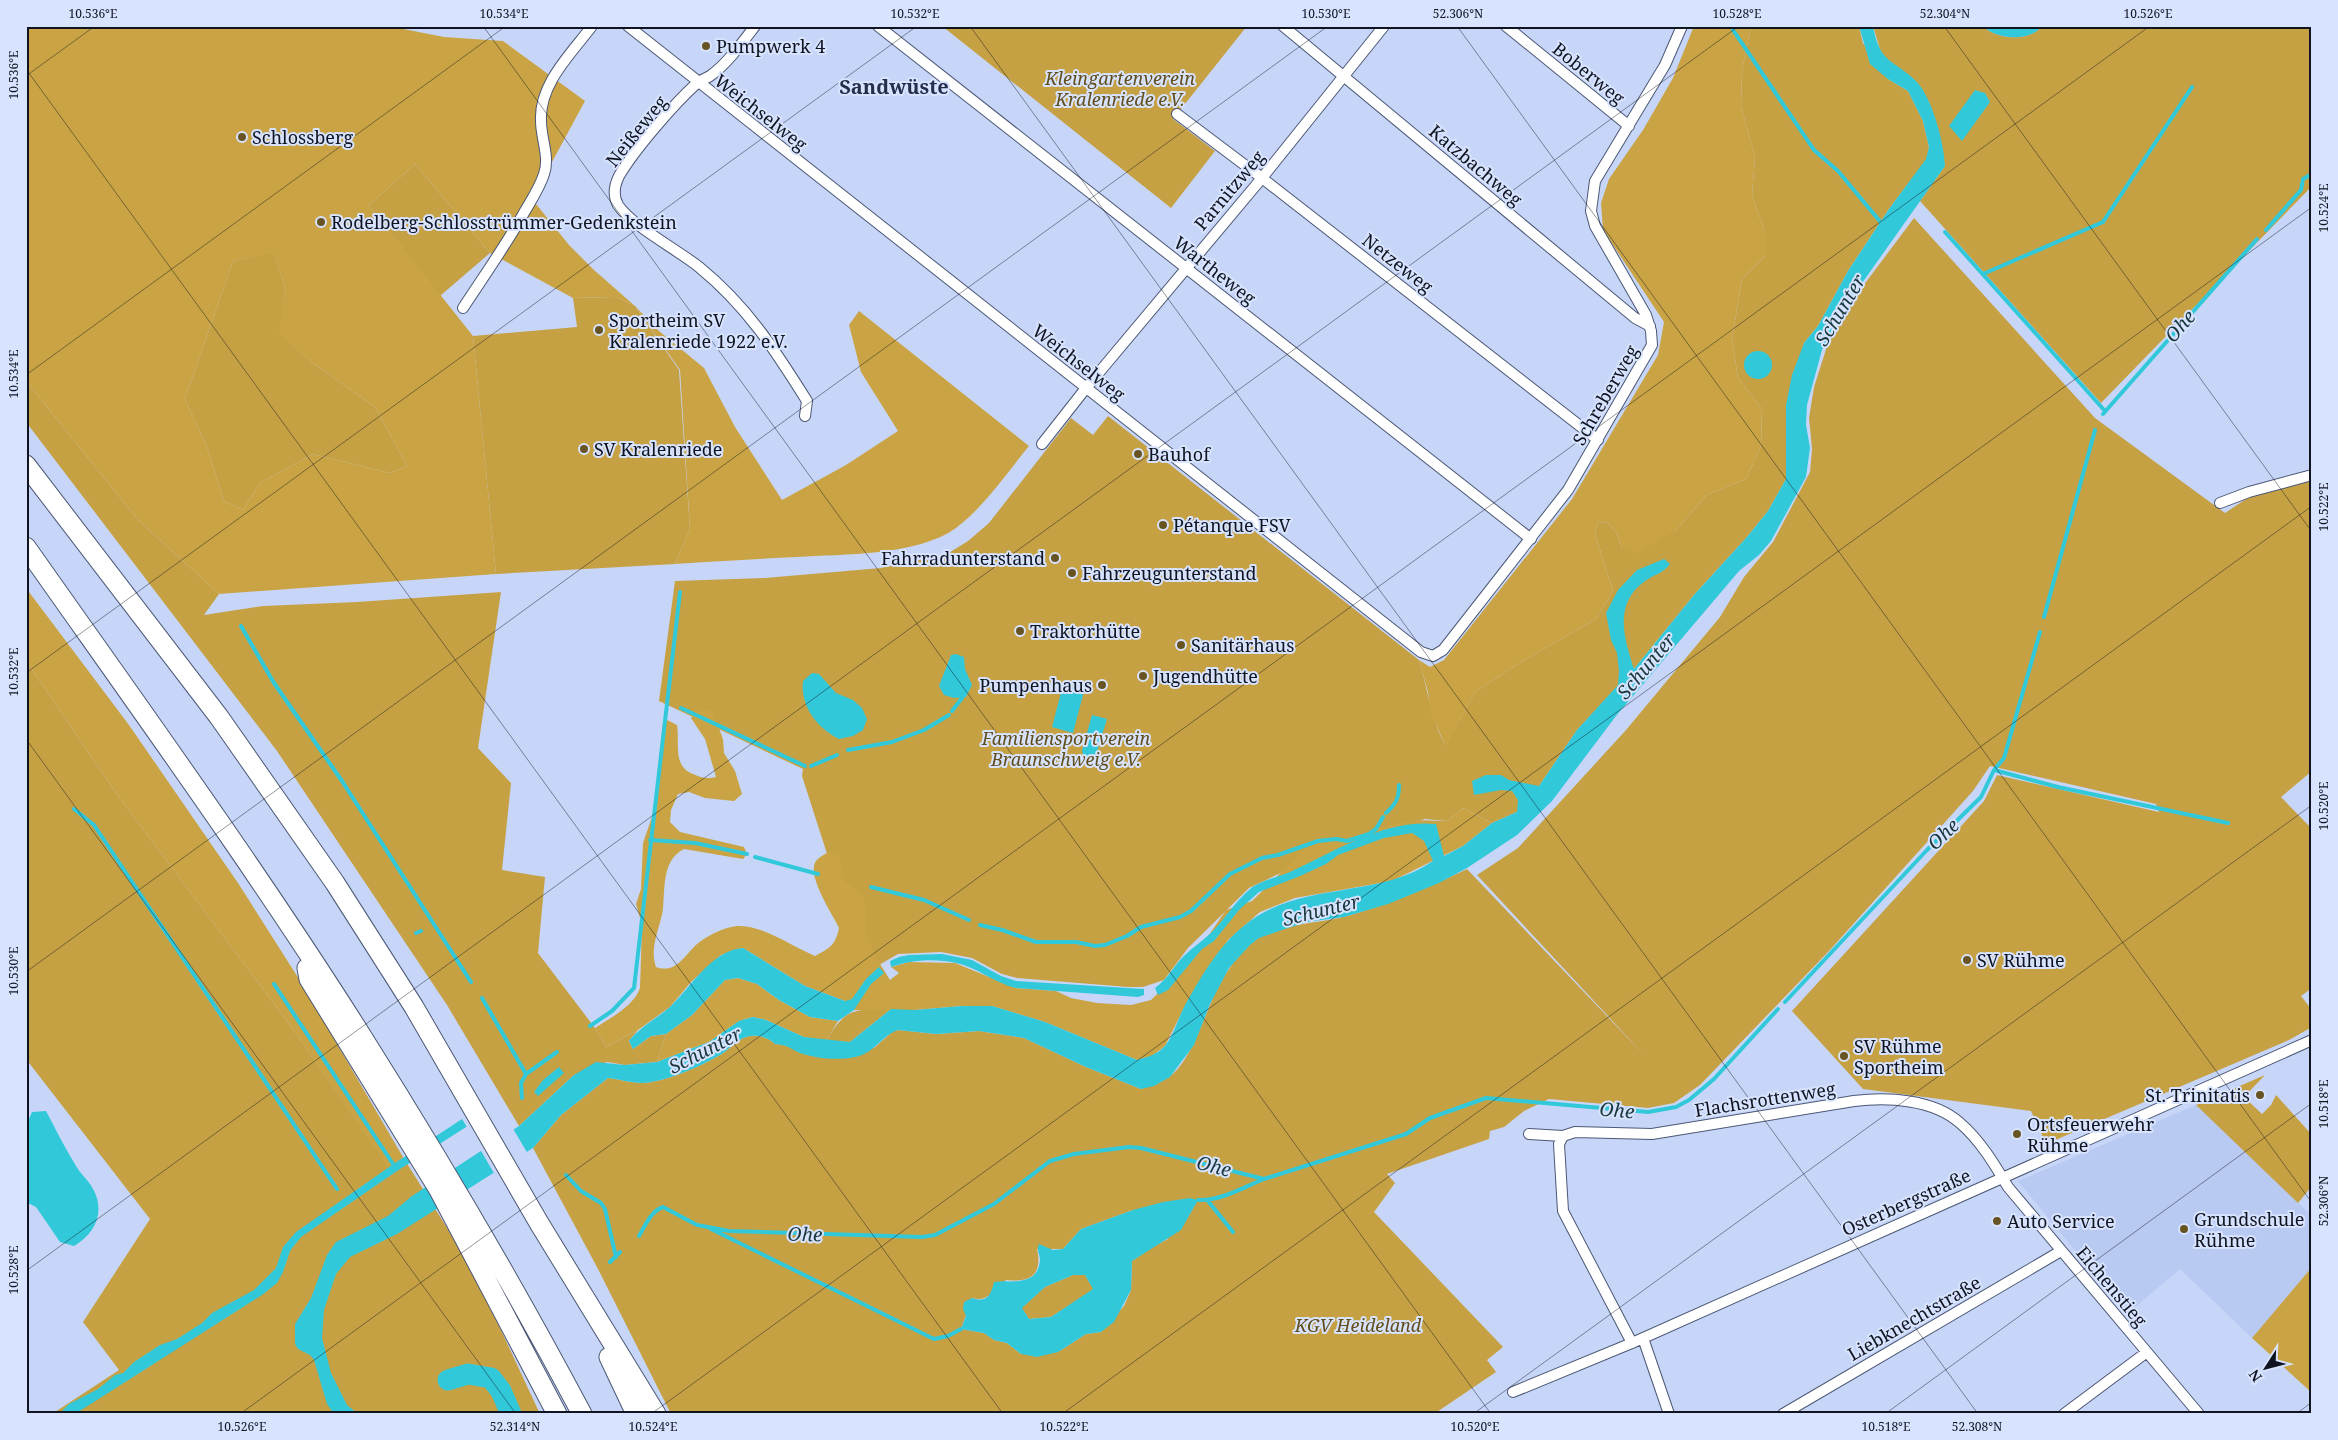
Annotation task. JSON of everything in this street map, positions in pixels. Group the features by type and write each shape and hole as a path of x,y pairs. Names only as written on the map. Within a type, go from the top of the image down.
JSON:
{"highway":[{"path":"26,465 150,624 278,800 335,883 456,1076 539,1223 656,1414"},
{"path":"26,547 304,947 487,1259 582,1414"},
{"path":"539,1223 636,1414"},
{"path":"487,1259 557,1414"}],"street":[{"path":"463,308 498,258 538,188 546,164 546,154 541,136 540,114 543,98 550,83 592,26"},
{"name":"Weichselweg","path":"628,26 1421,652 1432,656 1443,650"},
{"name":"Neißeweg","path":"755,26 722,65 709,77 698,82 654,130 616,182 615,199 626,214 698,266 733,296 750,316 807,401 805,416"},
{"name":"Wartheweg","path":"878,26 1531,539"},
{"name":"Katzbachweg","path":"1283,26 1635,318 1650,326"},
{"name":"Parnitzweg","path":"1042,444 1086,388 1262,178 1384,26"},
{"name":"Boberweg","path":"1506,26 1629,126"},
{"name":"Schreberweg","path":"1443,650 1568,490 1652,346 1650,326 1640,303 1601,238 1595,226 1592,212 1595,181 1665,65 1682,26"},
{"name":"Netzeweg","path":"1176,114 1262,178 1598,440"},
{"path":"2220,503 2249,492 2312,476"},
{"name":"Osterbergstraße","path":"1513,1392 1643,1338 2312,1040"},
{"name":"Flachsrottenweg","path":"1528,1134 1563,1136 1575,1132 1652,1134 1854,1100 1887,1098 1929,1107 1956,1119 1992,1161 2002,1177"},
{"path":"1563,1136 1559,1144 1563,1211 1632,1342"},
{"name":"Eichenstieg","path":"2002,1177 2061,1251 2199,1414"},
{"name":"Liebknechtstraße","path":"1783,1414 2061,1251"},
{"path":"1643,1338 1669,1414"},
{"path":"2064,1414 2147,1352"}],"shaded area":[{"path":"26,26 388,26 444,37 503,41 585,101 532,199 569,245 635,306 616,297 573,298 490,253 415,164 369,205 473,336 496,574 219,594 138,520 26,381","holes":["274,253 285,288 279,333 314,364 375,407 407,466 390,473 313,454 260,483 243,510 224,501 207,447 185,399 233,261"]},
{"path":"1694,26 1751,26 1742,71 1741,106 1755,157 1752,196 1765,231 1765,256 1742,279 1732,339 1738,378 1762,409 1761,446 1746,479 1707,495 1676,530 1636,553 1622,548 1616,532 1607,522 1598,523 1595,534 1613,591 1596,619 1518,664 1475,692 1446,747 1431,713 1428,692 1419,660 1430,667 1444,660 1572,499 1658,355 1664,322 1603,230 1601,203 1609,179 1643,130 1673,78"},
{"path":"635,306 659,331 704,368 735,427 782,500 846,465 898,431 861,372 849,325 859,311 1029,446 995,489 967,519 940,537 921,544 901,549 857,554 675,564 690,529 680,370"},
{"path":"26,588 129,725 238,883 299,979 403,1157 388,1167 287,1021 116,793 26,661"},
{"path":"699,709 712,710 723,739 724,753 735,771 742,794 734,801 705,798 689,792 678,794 671,810 670,822 680,832 744,847 747,854 743,859 684,849 672,860 666,875 662,916 654,945 656,967 663,969 679,963 697,944 706,938 734,926 757,929 815,956 828,948 834,943 839,928 817,884 814,867 817,860 829,852 838,855 845,882 860,893 865,908 869,942 890,980 899,973 891,967 909,962 955,963 1016,988 1056,991 1071,998 1097,1003 1131,1005 1151,1000 1192,960 1226,910 1252,901 1303,851 1318,841 1336,839 1347,841 1376,829 1414,820 1447,821 1463,808 1492,823 1463,846 1392,881 1295,898 1260,912 1228,940 1185,1006 1165,1046 1152,1056 1137,1060 1045,1022 992,1006 962,1006 915,1010 854,1010 845,1001 805,986 743,948 721,955 691,982 670,1007 638,1030 606,1047 595,1028 627,1006 640,988 642,925 636,904 641,889 643,843 653,814 663,723 667,720 677,725 678,753 682,766 693,774 702,777 716,777 705,739 691,718"},
{"path":"738,978 757,984 779,1000 810,1017 838,1021 826,1041 804,1037 766,1020 753,1017 739,1021 709,1042 657,1062 666,1034 692,1015 725,980"},
{"name":"Grundschule Rühme","path":"2196,1105 2312,1216 2312,1267 2252,1338 2180,1269 2127,1314 2018,1181"},
{"path":"2312,1267 2312,1393 2252,1338"}],"green space":[{"name":"Kleingartenverein Kralenriede e.V.","path":"942,26 1247,26 1173,119 1215,151 1171,208"},
{"name":"Familiensportverein Braunschweig e.V.","path":"1751,26 1859,26 1863,43 1888,79 1908,91 1923,121 1929,147 1927,159 1889,209 1848,271 1818,326 1804,343 1787,452 1786,479 1768,511 1694,595 1634,669 1577,730 1539,786 1517,812 1492,823 1463,808 1447,821 1425,819 1353,839 1249,888 1188,948 1164,980 1143,987 1017,978 1002,974 972,958 941,952 898,954 879,965 838,888 802,776 803,769 659,701 675,581 765,578 881,568 947,554 968,541 989,523 1071,418 1093,435 1108,416 1419,660 1433,715 1446,746 1475,692 1518,664 1596,619 1613,591 1595,534 1598,523 1607,522 1616,532 1622,548 1676,530 1707,495 1746,479 1761,446 1762,409 1738,378 1732,339 1742,279 1765,256 1765,231 1752,196 1755,157 1741,106 1742,71"},
{"path":"1873,26 1983,26 1996,34 2021,37 2030,35 2042,26 2312,26 2312,186 2101,403 1920,201 1945,166 1928,102 1917,83 1894,66 1881,53"},
{"path":"415,164 490,253 440,296 369,205"},
{"name":"KGV Heideland","path":"1914,218 2095,418 2225,513 2252,495 2312,481 2312,586 2310,588 2312,590 2312,771 2281,797 2312,829 2312,988 2301,996 2312,1010 2312,1027 2289,1040 2046,1144 2031,1111 1863,1089 1792,1011 1984,801 1997,775 2159,812 2156,804 1990,766 1973,791 1829,951 1700,1085 1674,1103 1648,1108 1549,1099 1524,1111 1504,1127 1490,1131 1489,1139 1387,1174 1395,1183 1374,1212 1503,1347 1487,1360 1496,1372 1434,1414 671,1414 598,1269 533,1148 561,1115 608,1078 642,1083 661,1080 692,1069 722,1054 738,1041 751,1036 764,1037 775,1044 788,1045 800,1053 874,1048 892,1032 898,1030 936,1034 979,1031 1024,1038 1086,1067 1141,1089 1166,1079 1176,1071 1188,1054 1226,973 1249,945 1259,938 1283,928 1335,919 1378,907 1467,869 1645,1056 1477,875 1518,848 1626,730 1720,617 1744,577 1773,542 1810,472 1812,449 1809,418 1814,387 1828,343 1866,282","holes":["1133,1210 1168,1239 1152,1247 1132,1261 1131,1290 1124,1306 1101,1332 1086,1334 1058,1352 1021,1354 1007,1343 994,1340 984,1333 961,1329 972,1298 982,1299 986,1297 1006,1280 1022,1280 1033,1275 1038,1265 1037,1249 1063,1249 1081,1229"]},
{"path":"274,252 285,288 280,333 314,364 375,407 407,466 390,473 313,454 260,483 243,510 224,501 207,447 185,399 233,261"},
{"name":"SV Kralenriede","path":"616,297 635,306 679,370 690,529 675,564 496,574 473,336 577,327 573,298"},
{"path":"26,381 138,520 219,594 204,615 263,606 357,602 501,592 478,748 511,783 502,870 545,877 538,953 595,1028 606,1047 638,1030 629,1041 633,1049 651,1036 666,1034 657,1062 625,1065 607,1062 574,1075 519,1126 447,1005 277,751 26,422"},
{"path":"26,661 116,793 287,1021 388,1166 403,1157 472,1268 540,1414 52,1414 119,1370 83,1322 150,1219 26,1059"},
{"path":"891,1009 850,1042 826,1041 840,1021 853,1012"},
{"path":"2265,1075 2244,1097 2262,1114 2271,1105 2276,1095 2312,1135 2312,1186 2298,1203 2196,1105"},
{"path":"1073,1275 1085,1275 1094,1289 1051,1317 1029,1319 1021,1308 1045,1287"}],"water":[{"name":"Schunter","path":"1859,26 1873,26 1876,39 1884,55 1917,82 1923,90 1937,122 1945,166 1850,300 1822,350 1807,405 1806,425 1810,448 1806,477 1771,541 1759,555 1739,571 1616,716 1552,801 1517,835 1467,868 1439,883 1388,904 1344,917 1307,922 1259,938 1229,968 1210,1004 1194,1045 1170,1077 1154,1086 1141,1089 1086,1067 1024,1038 979,1031 936,1034 898,1030 864,1054 841,1059 807,1055 786,1046 775,1044 764,1037 751,1036 738,1041 722,1054 692,1069 661,1080 642,1083 608,1078 561,1115 533,1148 397,1234 350,1257 336,1274 324,1310 322,1338 331,1373 347,1405 358,1414 334,1414 327,1404 314,1360 310,1355 298,1349 295,1344 295,1324 311,1298 327,1255 336,1242 388,1216 412,1196 519,1126 574,1075 596,1062 625,1065 657,1062 709,1042 739,1021 753,1017 766,1020 804,1037 850,1042 891,1009 915,1010 962,1006 992,1006 1045,1022 1137,1060 1155,1054 1164,1047 1173,1033 1184,1007 1218,952 1245,925 1267,911 1290,902 1314,895 1387,881 1411,873 1433,861 1424,841 1412,833 1384,838 1338,855 1326,864 1259,892 1239,910 1214,941 1202,949 1168,990 1158,995 1155,988 1184,956 1214,930 1239,899 1253,887 1290,872 1361,838 1398,826 1436,824 1444,856 1463,846 1492,823 1517,812 1518,800 1512,791 1501,790 1474,795 1472,781 1486,775 1501,775 1509,780 1539,786 1577,730 1618,685 1617,653 1611,640 1606,613 1618,590 1637,570 1664,559 1670,564 1662,572 1645,581 1628,600 1624,622 1625,634 1634,669 1694,595 1768,511 1786,479 1786,405 1792,375 1804,343 1818,326 1848,271 1889,209 1926,159 1929,147 1923,121 1908,91 1888,79 1870,64"},
{"path":"1983,26 2042,26 2030,35 2013,37 1996,34"},
{"path":"1975,90 1985,93 1990,102 1962,141 1949,126"},
{"path":"1758,351 1768,355 1772,365 1768,375 1758,379 1748,375 1744,365 1748,355"},
{"path":"956,654 964,657 965,669 972,685 966,697 954,698 944,695 939,686 951,655"},
{"path":"812,673 819,674 836,693 853,700 862,708 867,719 863,730 853,736 839,739 817,722 807,707 803,690 803,681"},
{"path":"1063,685 1084,691 1073,733 1052,727"},
{"path":"1092,715 1107,719 1096,755 1090,758 1083,755 1082,751"},
{"path":"743,948 805,986 845,1001 852,999 866,979 879,967 884,973 871,984 854,1010 838,1021 810,1017 779,1000 757,984 738,978 725,980 692,1015 666,1034 651,1036 633,1049 629,1041 633,1036 670,1007 712,962 732,950"},
{"path":"942,954 972,960 1001,976 1016,981 1144,989 1144,995 1138,997 1016,988 1000,983 964,965 948,961 914,961 891,967 890,961 899,957"},
{"path":"559,1067 564,1073 538,1096 534,1092 543,1080"},
{"path":"491,1100 496,1108 397,1171 301,1237 290,1251 277,1283 262,1295 75,1414 59,1414 69,1404 98,1389 115,1375 123,1373 134,1362 160,1345 177,1339 202,1323 212,1313 254,1290 276,1268 283,1247 296,1232 395,1163"},
{"path":"46,1111 79,1171 90,1184 98,1202 97,1219 94,1227 89,1234 74,1246 60,1242 36,1207 26,1202 26,1126 32,1112"},
{"path":"1190,1198 1198,1200 1181,1230 1132,1261 1131,1290 1114,1322 1101,1332 1086,1334 1058,1352 1037,1357 1021,1354 1007,1343 994,1340 984,1333 961,1329 966,1316 963,1309 964,1302 972,1298 985,1299 990,1294 994,1282 1023,1280 1034,1275 1040,1260 1039,1244 1053,1250 1063,1249 1081,1229 1133,1210 1163,1202","holes":["1073,1275 1085,1275 1093,1289 1051,1317 1029,1319 1022,1308 1045,1287"]}],"pier":[{"path":"490,1098 493,1098 498,1110 468,1129 461,1117"},
{"path":"512,1127 528,1154 495,1175 480,1149"}],"waterway":[{"path":"1733,30 1814,150 1838,171 1883,225"},
{"path":"1983,274 2103,222 2192,87"},
{"name":"Ohe","path":"2266,230 2301,190 2303,179 2312,174"},
{"path":"1945,232 2105,411"},
{"name":"Ohe","path":"2103,414 2257,239"},
{"name":"Ohe","path":"2044,617 2095,430"},
{"path":"590,1026 612,1011 634,988 680,592"},
{"path":"241,626 274,683 342,781 471,982"},
{"name":"Ohe","path":"1785,1002 1927,850 1981,797 1994,770 2004,758 2040,632"},
{"path":"952,711 962,698"},
{"path":"681,708 805,766"},
{"path":"848,750 892,742 924,730 949,715"},
{"path":"811,766 837,755"},
{"path":"1994,770 2058,787 2228,823"},
{"path":"1386,813 1396,800 1399,785"},
{"path":"74,809 94,825 337,1189"},
{"path":"980,925 1002,930 1036,942 1076,942 1095,946 1105,945 1127,936 1141,927 1180,917 1191,911 1230,874 1262,858 1278,855 1318,841 1336,839 1347,841 1369,834 1376,829 1383,817"},
{"path":"650,840 695,843 747,854"},
{"path":"755,857 818,874"},
{"path":"871,887 924,900 969,920"},
{"path":"416,933 421,931"},
{"path":"274,984 395,1167"},
{"path":"482,998 526,1074 521,1083 522,1098"},
{"name":"Ohe","path":"639,1236 652,1215 663,1207 697,1225 729,1231 922,1237 935,1235 994,1204 1050,1161 1074,1154 1129,1147 1141,1148 1264,1179 1406,1134 1430,1118 1486,1098 1648,1112 1676,1107 1689,1100 1714,1079 1778,1009"},
{"path":"526,1074 557,1052"},
{"path":"566,1175 581,1191 601,1203 605,1209 616,1257"},
{"path":"1198,1200 1224,1196 1264,1179"},
{"path":"1208,1201 1233,1232"},
{"path":"711,1229 934,1339 948,1336 961,1329"},
{"name":"Ohe","path":"610,1262 620,1252"},
{"path":"448,1380 468,1374 491,1378 501,1391 511,1414"}],"place":[{"name":"Pumpwerk 4","path":"706,46"},
{"name":"Schlossberg","path":"242,137"},
{"name":"Rodelberg-Schlosstrümmer-Gedenkstein","path":"321,222"},
{"name":"Sportheim SV Kralenriede 1922 e.V.","path":"599,330"},
{"name":"SV Kralenriede","path":"584,449"},
{"name":"Bauhof","path":"1138,454"},
{"name":"Pétanque FSV","path":"1163,525"},
{"name":"Fahrradunterstand","path":"1055,558"},
{"name":"Fahrzeugunterstand","path":"1072,573"},
{"name":"Traktorhütte","path":"1020,631"},
{"name":"Sanitärhaus","path":"1181,645"},
{"name":"Jugendhütte","path":"1143,676"},
{"name":"Pumpenhaus","path":"1102,685"},
{"name":"SV Rühme","path":"1967,960"},
{"name":"SV Rühme Sportheim","path":"1844,1056"},
{"name":"St. Trinitatis","path":"2260,1095"},
{"name":"Ortsfeuerwehr Rühme","path":"2017,1134"},
{"name":"Auto Service","path":"1997,1221"},
{"name":"Grundschule Rühme","path":"2184,1229"}],"district":[{"name":"Sandwüste","path":"894,86"}]}
